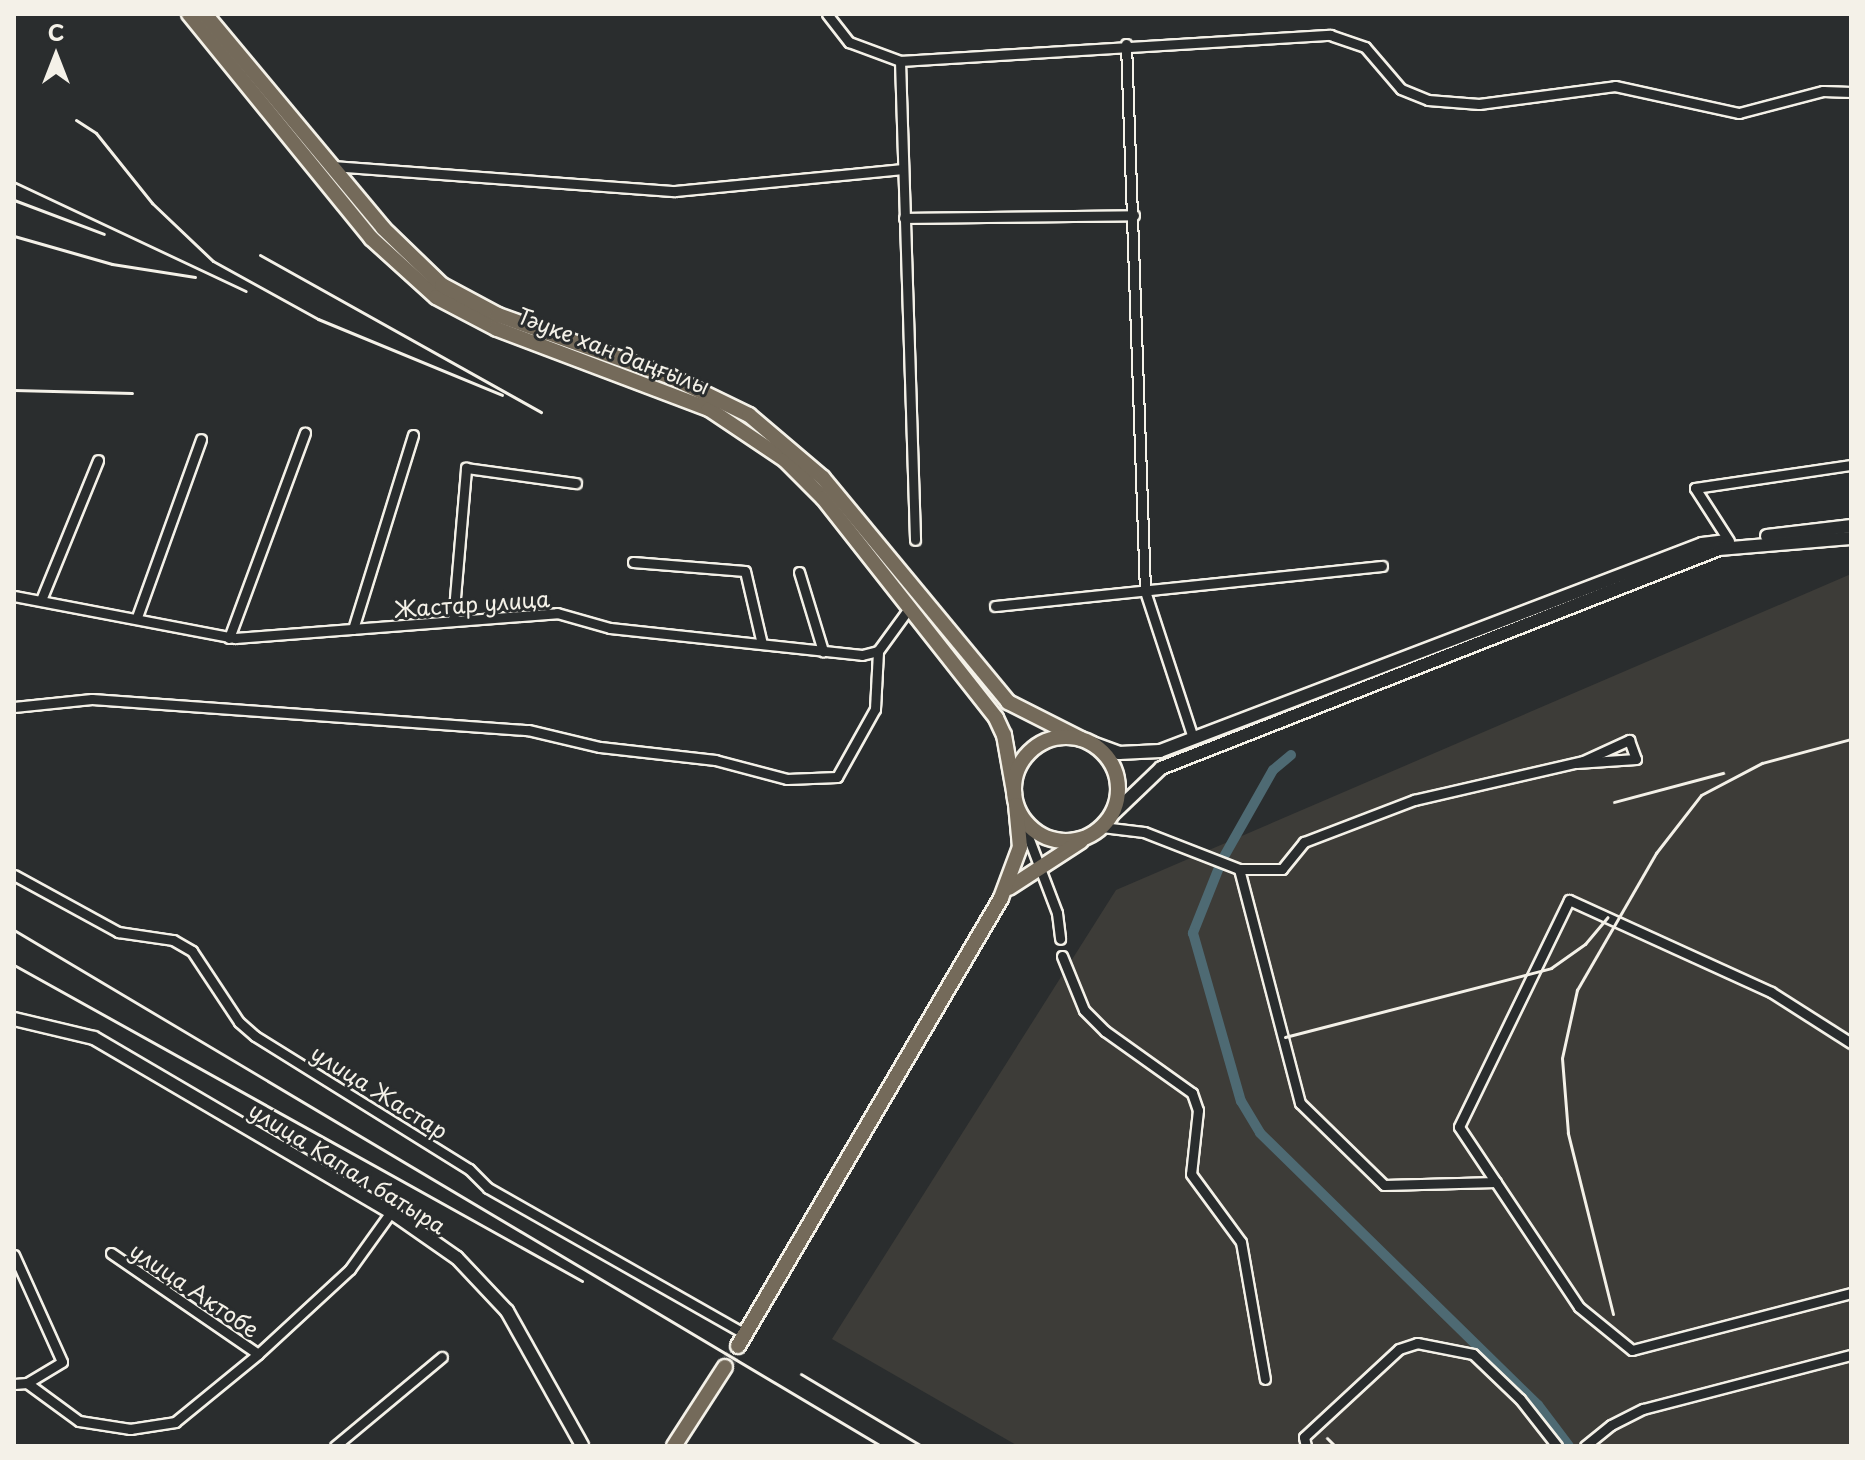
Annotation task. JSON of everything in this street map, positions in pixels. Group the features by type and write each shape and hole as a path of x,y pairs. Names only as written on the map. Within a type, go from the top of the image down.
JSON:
{"main road":[{"name":"Тәуке хан даңғылы","path":"189,14 332,166 377,233 464,299 671,377 749,415 823,478 985,679 1027,715 1086,741"},
{"name":"Тәуке хан даңғылы","path":"205,14 377,233 461,313 671,392 749,433 823,498 973,689 1004,735 1017,804 1020,847 1001,898"},
{"path":"1089,836 1054,840 1038,833 1017,804 1016,772 1042,742 1086,741 1140,754 1193,738 1702,544 1851,526"},
{"path":"741,1340 1001,898 1018,878 1089,836 1161,768 1719,549 1851,538"},
{"path":"973,689 985,679"},
{"path":"1086,741 1108,757 1117,775 1118,796 1107,821"},
{"name":"улица Капал батыра","path":"14,1019 94,1038 391,1212 457,1258 507,1311 583,1446"},
{"path":"675,1446 725,1367"}],"street":[{"path":"827,14 849,42 900,61 1126,44 1349,38 1365,47 1412,96 1466,103 1615,86 1739,113 1823,91 1851,92"},
{"path":"1126,44 1145,591 1193,738"},
{"path":"900,61 915,540"},
{"path":"332,166 675,191 903,169"},
{"path":"904,218 1134,215"},
{"path":"229,638 305,433"},
{"path":"353,629 413,435"},
{"path":"137,617 201,439"},
{"path":"41,600 98,460"},
{"path":"1729,541 1695,488 1851,465"},
{"path":"453,621 466,468 576,483"},
{"path":"633,562 745,571 762,644"},
{"path":"995,606 1382,566"},
{"path":"799,572 823,651"},
{"name":"Жастар улица","path":"14,596 137,617 229,638 557,613 610,628 862,655 878,651"},
{"path":"14,707 92,699 528,730 600,747 715,760 787,779 837,777 875,709 878,651 910,607"},
{"path":"1107,821 1239,869 1282,869 1304,842 1414,800 1576,763 1636,759 1629,740 1576,763"},
{"path":"1017,804 1041,865 1060,939"},
{"path":"1239,869 1300,1103 1384,1185 1496,1182"},
{"name":"улица Жастар","path":"14,875 32,889 118,932 173,940 192,951 239,1022 255,1036 469,1169 488,1188 741,1340"},
{"path":"1851,1043 1771,992 1569,900 1459,1127 1579,1307 1632,1350 1851,1293"},
{"path":"1062,956 1074,995 1094,1021 1192,1093 1198,1110 1191,1174 1241,1242 1266,1359 1265,1379"},
{"name":"улица Актобе","path":"27,1383 79,1421 130,1429 175,1422 258,1354 350,1269 391,1212"},
{"name":"улица Актобе","path":"111,1253 258,1354"},
{"path":"14,1255 62,1362 27,1383 14,1384"},
{"path":"1306,1446 1304,1437 1399,1349 1417,1343 1473,1354 1520,1399 1557,1446"},
{"path":"1585,1446 1643,1409 1851,1355"},
{"path":"335,1446 442,1357"}],"shaded area":[{"path":"1851,574 1851,1446 1018,1446 832,1339 1116,890"}],"waterway":[{"path":"1291,755 1273,770 1222,860 1193,933 1241,1101 1260,1133 1538,1405 1569,1446"}],"tunnel":[{"path":"725,1367 738,1346"}],"railway":[{"path":"76,120 96,133 152,203 213,261 318,319 502,395"},
{"path":"14,182 246,291"},
{"path":"14,200 104,234"},
{"path":"14,236 112,264 195,277"},
{"path":"260,255 541,412"},
{"path":"14,390 132,393"},
{"path":"1613,1314 1568,1133 1562,1058 1577,990 1656,853 1701,795 1762,763 1851,739"},
{"path":"1614,802 1723,773"},
{"path":"1285,1037 1551,968 1585,944 1608,917"},
{"path":"14,930 881,1446"},
{"path":"14,965 582,1281"},
{"path":"801,1374 922,1446"},
{"path":"1327,1438 1335,1446"}]}
